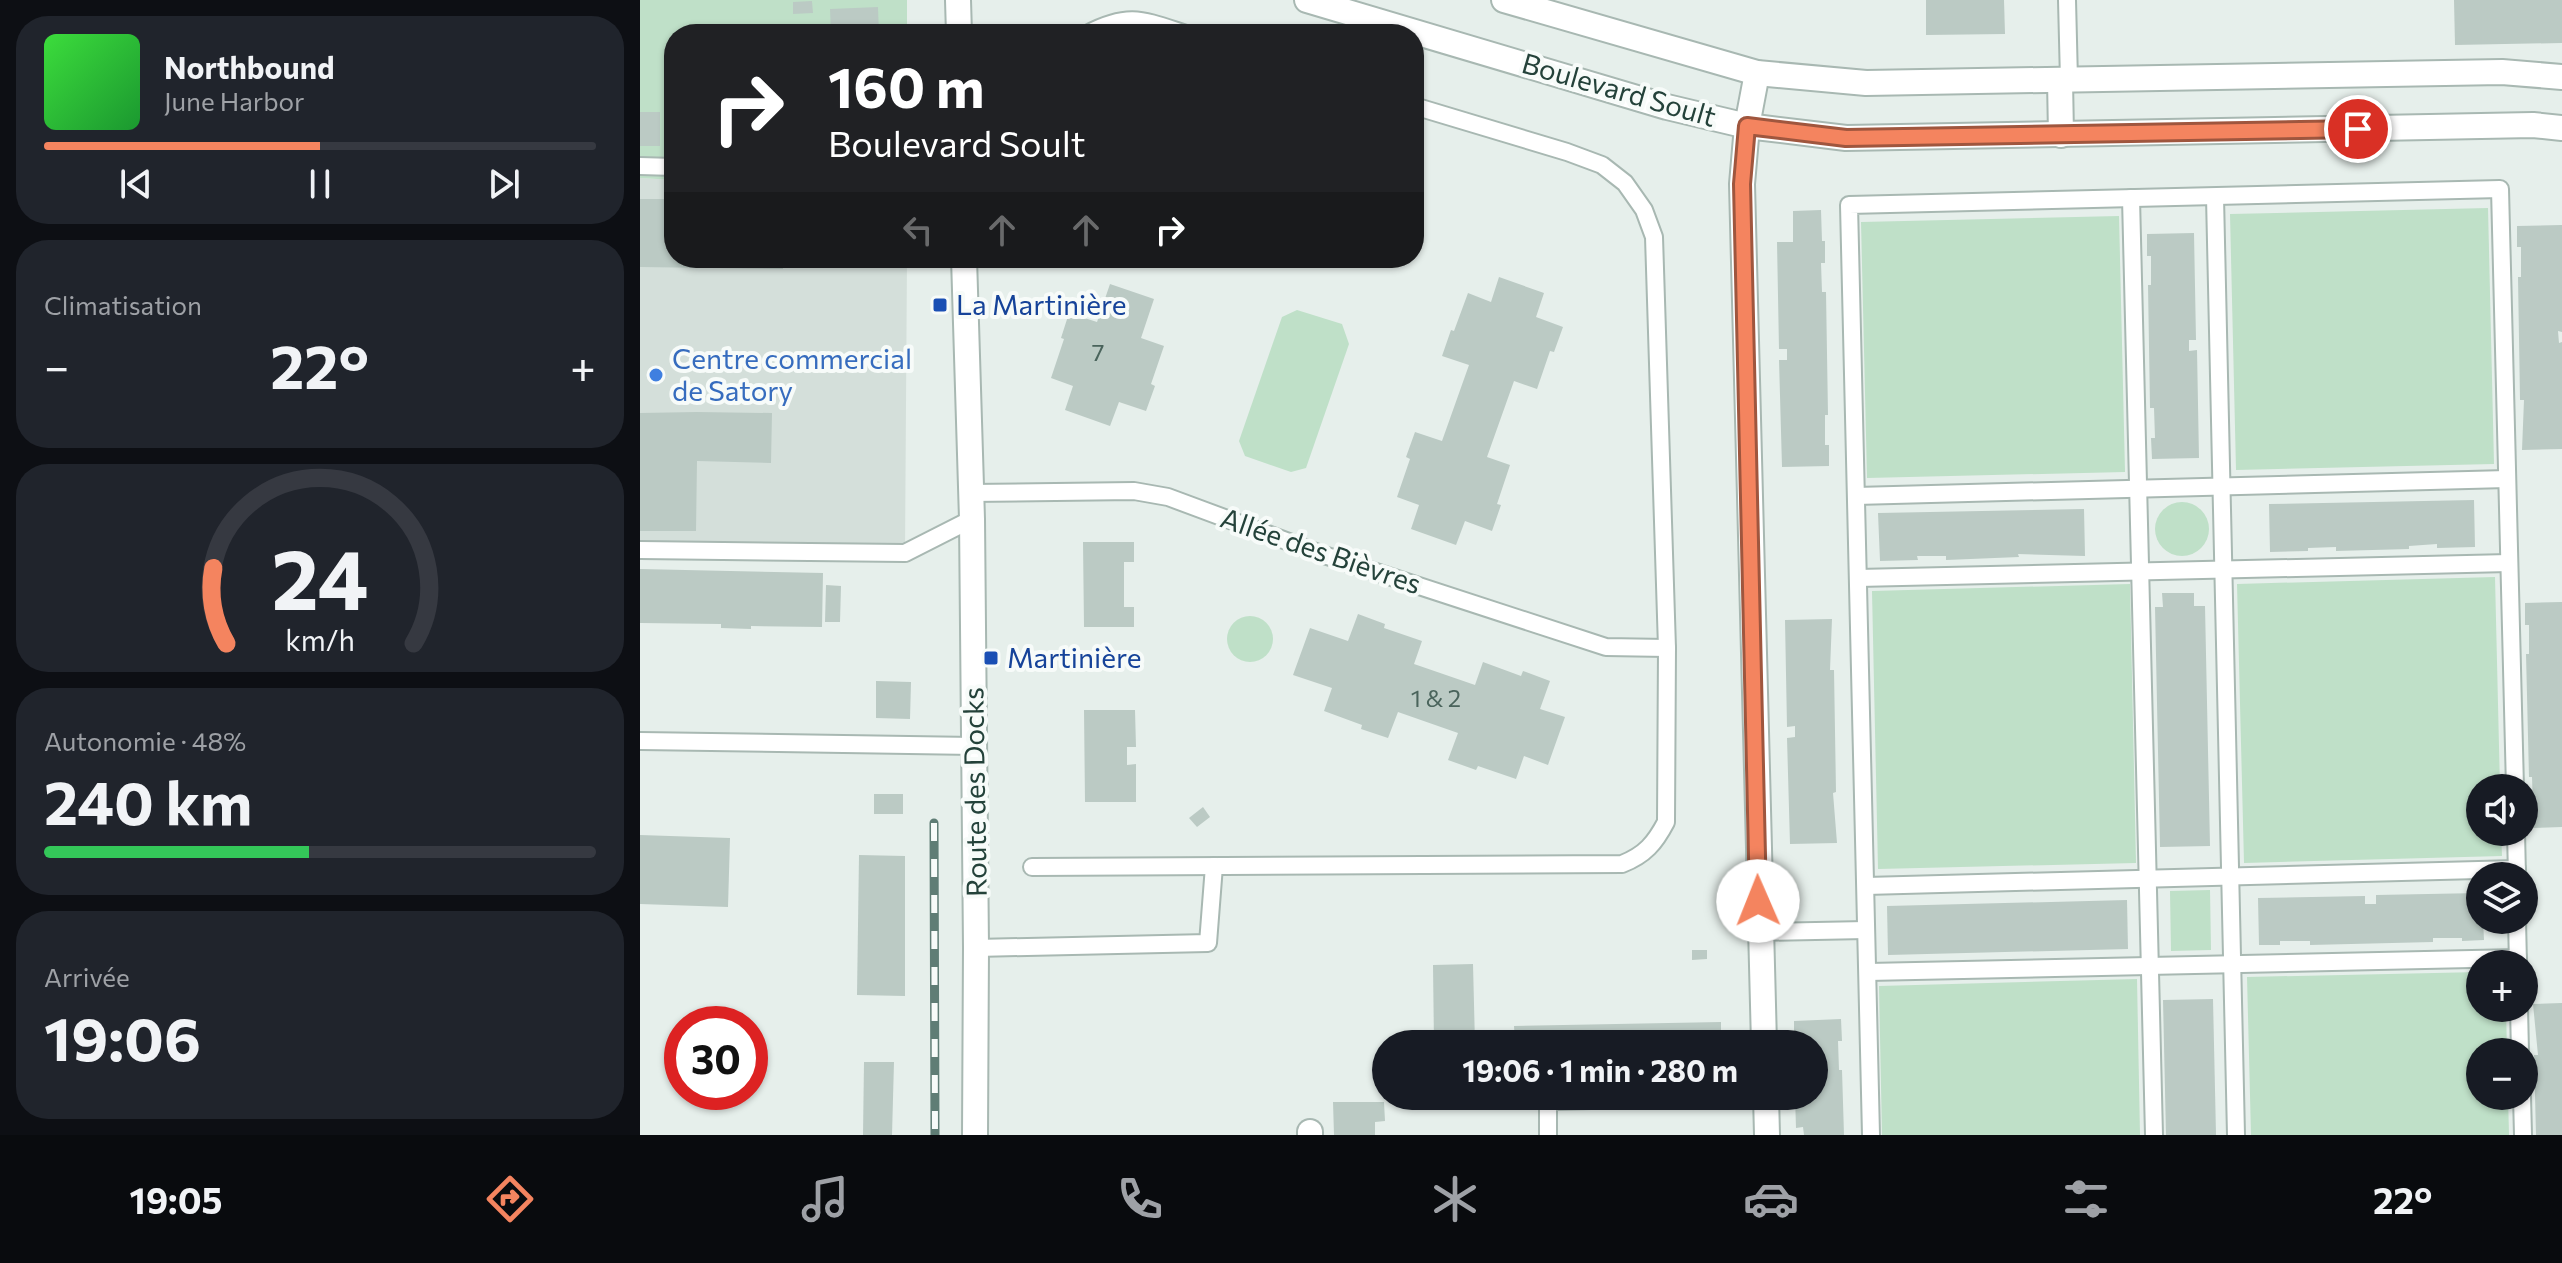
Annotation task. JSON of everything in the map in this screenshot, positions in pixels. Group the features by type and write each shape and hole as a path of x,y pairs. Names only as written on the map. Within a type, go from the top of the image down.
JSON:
{"street":[{"path":"958,0 959,24"},
{"name":"Boulevard Soult","path":"1307,0 1388,24"},
{"name":"Boulevard Soult","path":"1504,0 1757,73 1866,83 2502,72 2562,77"},
{"name":"Boulevard Soult","path":"1424,35 1667,107 1747,126 1846,138 2518,125 2562,128"},
{"path":"1757,73 1747,126 1742,184 1763,1030"},
{"path":"2061,135 2064,80"},
{"name":"Route des Docks","path":"964,268 972,519 975,1135"},
{"path":"1766,1110 1767,1135"}],"lane":[{"path":"2064,80 2067,0"},
{"path":"1105,24 1138,19 1154,24"},
{"path":"1032,867 1622,864 1640,857 1656,841 1666,822 1667,648 1654,237 1644,210 1625,183 1602,165 1424,109"},
{"path":"640,166 664,167"},
{"path":"1871,1135 1849,205 2500,189 2515,774"},
{"path":"2215,197 2236,1135"},
{"path":"2131,198 2154,1135"},
{"path":"1856,496 2507,479"},
{"name":"Allée des Bièvres","path":"970,493 1134,491 1168,497 1324,555 1606,647 1667,648"},
{"path":"640,550 905,553 972,519"},
{"path":"1858,578 2509,563"},
{"path":"640,741 974,746"},
{"path":"976,948 1208,943 1214,866"},
{"path":"1866,886 2466,873"},
{"path":"1759,932 1866,930"},
{"path":"1868,972 2466,962"},
{"path":"1548,1110 1548,1135"},
{"path":"2522,1110 2523,1135"}],"shaded area":[{"name":"Centre commercial de Satory","path":"640,178 664,179 664,268 907,268 905,553 640,550"}],"green space":[{"path":"640,0 907,0 907,24 664,24 664,179 640,178"},
{"path":"2488,208 2494,464 2236,470 2230,214"},
{"path":"2119,216 2125,472 1867,478 1861,222"},
{"path":"1297,310 1342,324 1349,344 1306,468 1291,472 1245,456 1239,441 1282,317"},
{"path":"2182,502 2201,510 2209,529 2201,548 2182,556 2163,548 2155,529 2163,510"},
{"path":"2495,577 2500,774 2466,774 2466,846 2502,846 2502,856 2244,863 2237,584"},
{"path":"2130,584 2136,863 1878,869 1872,591"},
{"path":"1250,616 1266,623 1273,639 1266,655 1250,662 1234,655 1227,639 1234,623"},
{"path":"2210,890 2211,950 2171,951 2170,891"},
{"path":"2466,972 2466,1022 2506,1022 2507,1038 2466,1038 2466,1110 2508,1110 2509,1135 2251,1135 2247,977"},
{"path":"2137,979 2140,1135 1882,1135 1879,986"}],"building":[{"path":"1926,0 2004,0 2005,34 1926,35"},
{"path":"2454,0 2562,0 2562,43 2455,45"},
{"path":"812,1 813,13 793,14 793,2"},
{"path":"878,7 879,24 831,24 830,9"},
{"path":"640,112 660,112 660,146 640,146"},
{"path":"640,199 664,199 664,267 640,267"},
{"path":"1821,210 1822,241 1825,241 1825,263 1821,263 1822,292 1826,292 1828,415 1825,415 1825,445 1829,445 1829,466 1782,467 1779,360 1787,360 1787,349 1779,349 1777,242 1793,242 1793,211"},
{"path":"2562,225 2562,332 2558,331 2559,343 2562,342 2562,449 2522,450 2524,400 2520,400 2518,277 2521,277 2521,247 2517,247 2517,226"},
{"path":"2194,233 2196,340 2189,340 2189,351 2197,350 2199,458 2152,459 2151,438 2155,438 2154,408 2150,408 2148,285 2151,285 2151,256 2147,256 2147,234"},
{"path":"1499,277 1544,293 1536,317 1563,327 1554,352 1550,351 1537,389 1514,381 1487,457 1510,465 1492,531 1465,521 1456,545 1411,529 1419,505 1397,497 1415,432 1442,441 1469,365 1442,356 1468,293 1491,302"},
{"path":"1110,284 1154,299 1141,338 1164,346 1146,411 1119,402 1110,426 1065,410 1073,386 1051,378 1069,313 1097,322"},
{"path":"640,413 772,413 771,463 697,461 696,531 640,531"},
{"path":"2474,500 2475,547 2437,548 2437,544 2409,546 2409,549 2336,551 2336,547 2270,552 2269,504"},
{"path":"2084,509 2085,556 2018,554 2019,557 1946,560 1946,556 1917,556 1918,560 1880,561 1878,513"},
{"path":"1083,542 1134,542 1134,562 1124,562 1124,607 1134,607 1134,627 1084,627"},
{"path":"640,569 823,573 822,627 751,626 751,629 721,628 721,624 640,623"},
{"path":"826,585 841,586 840,622 825,622"},
{"path":"2162,593 2194,593 2194,606 2205,606 2210,846 2160,847 2155,607 2163,607"},
{"path":"2562,602 2562,827 2538,828 2538,774 2529,774 2526,654 2529,654 2529,625 2525,625 2525,603"},
{"path":"1358,614 1385,624 1384,628 1422,641 1414,664 1475,685 1483,662 1521,676 1523,671 1550,681 1540,709 1565,717 1548,765 1524,756 1516,779 1478,766 1476,770 1448,760 1458,733 1398,712 1388,738 1324,711 1332,688 1293,675 1310,628 1348,641"},
{"path":"1832,619 1830,670 1834,670 1836,792 1833,793 1837,843 1790,844 1787,738 1795,737 1795,726 1787,727 1785,620"},
{"path":"876,681 911,682 910,719 876,718"},
{"path":"1084,710 1135,710 1136,747 1127,747 1127,765 1136,764 1136,802 1085,802"},
{"path":"874,794 903,794 903,814 874,814"},
{"path":"1203,807 1210,817 1197,827 1189,818"},
{"path":"640,835 730,838 728,907 640,904"},
{"path":"859,855 905,856 905,996 857,995"},
{"path":"2466,893 2466,934 2484,934 2484,940 2433,938 2433,942 2310,945 2310,941 2280,941 2280,945 2259,945 2258,898 2365,896 2365,904 2376,904 2376,895"},
{"path":"2127,900 2128,949 1888,955 1887,906"},
{"path":"1692,950 1707,950 1707,959 1692,960"},
{"path":"1473,964 1475,1030 1434,1030 1433,965"},
{"path":"2213,999 2216,1135 2166,1135 2163,1000"},
{"path":"2562,1003 2562,1135 2536,1135 2538,1038 2535,1022 2538,1022 2538,1004"},
{"path":"1841,1019 1842,1041 1838,1041 1844,1135 1804,1135 1803,1127 1796,1128 1795,1110 1828,1110 1828,1030 1794,1030 1794,1021"},
{"path":"1721,1022 1721,1030 1514,1030 1514,1026"},
{"path":"864,1062 894,1062 892,1135 863,1135"},
{"path":"1333,1102 1372,1102 1372,1110 1384,1110 1385,1121 1375,1122 1375,1135 1334,1135"}],"railway":[{"path":"934,823 935,1135"}],"place":[{"name":"La Martinière","path":"940,305"},
{"name":"Centre commercial de Satory","path":"656,375"},
{"name":"Martinière","path":"991,658"}],"route":[{"path":"1758,901 1742,184 1747,126 1846,138 2358,129"}]}
